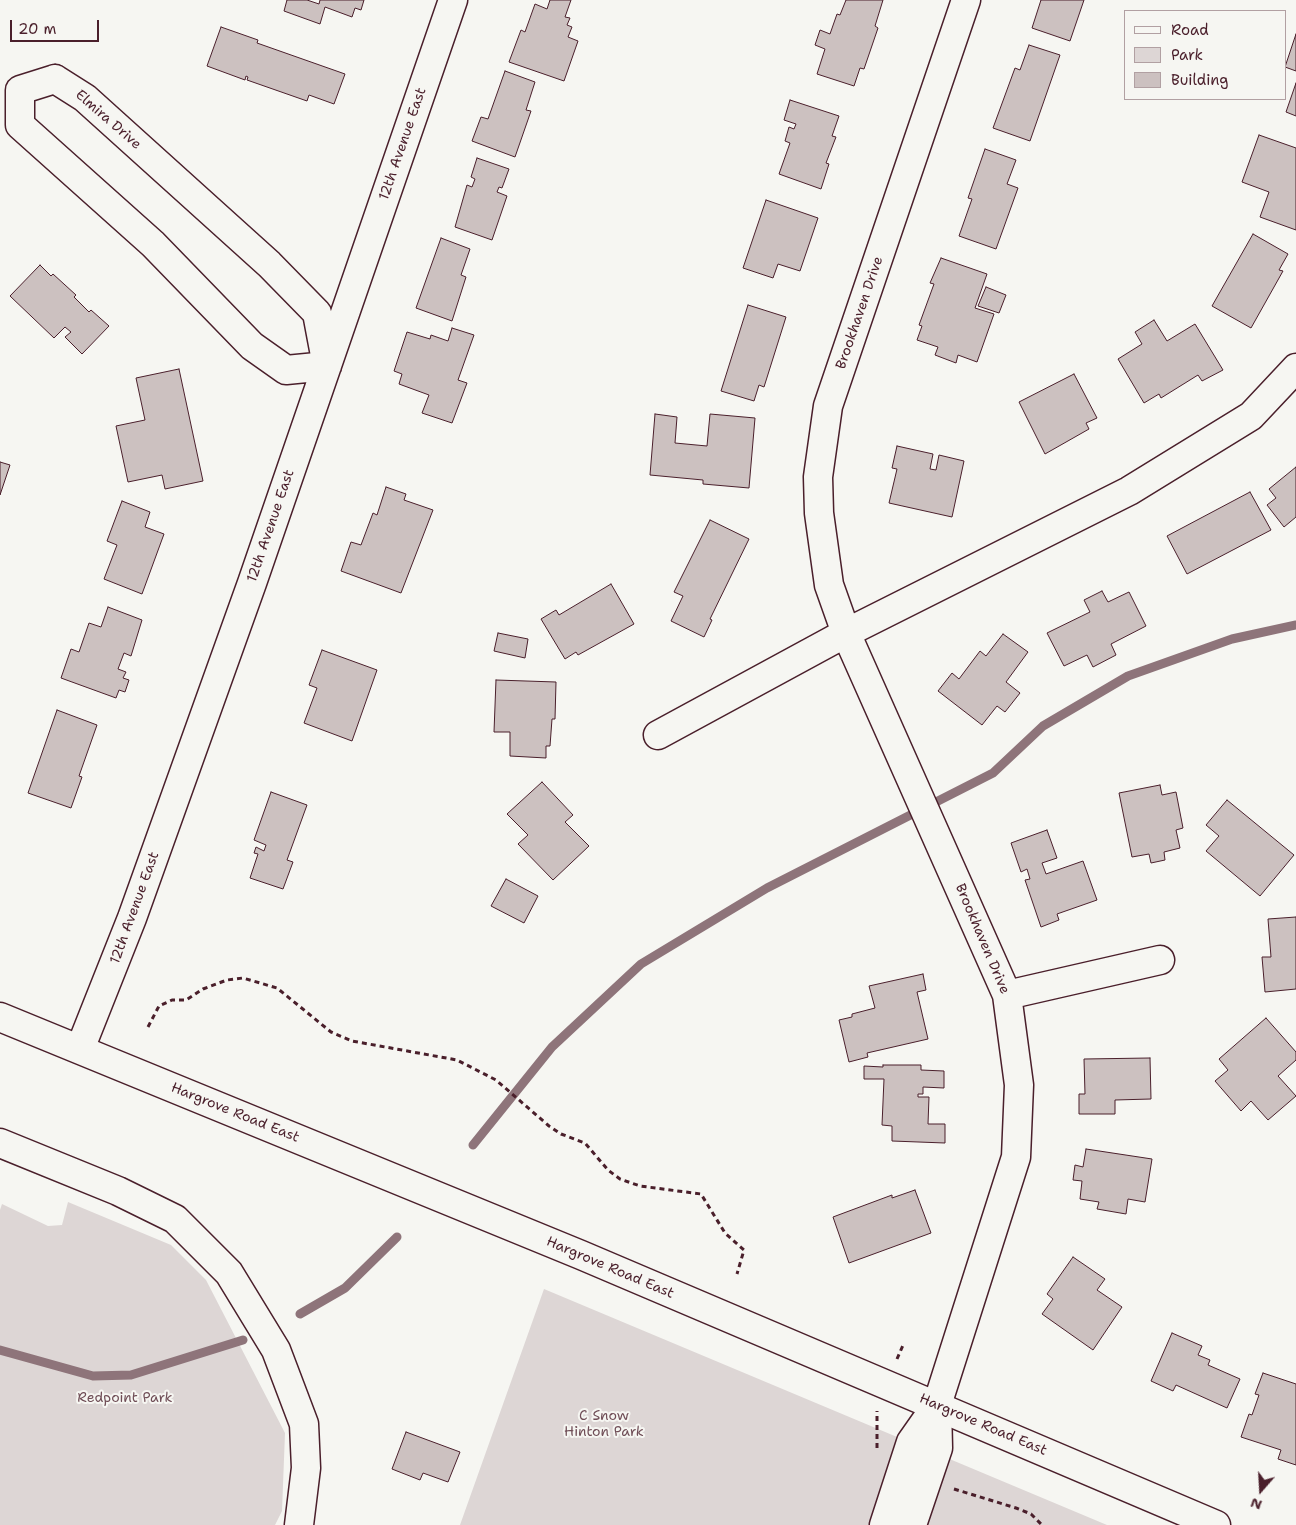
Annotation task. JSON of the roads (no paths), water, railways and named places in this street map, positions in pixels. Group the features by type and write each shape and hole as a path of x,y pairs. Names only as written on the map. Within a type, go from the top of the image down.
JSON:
{"street":[{"name":"12th Avenue East","path":"80,1049 136,909 327,366 453,0"},
{"name":"Brookhaven Drive","path":"937,1404 1016,1157 1020,1085 1007,995 846,633 829,584 819,513 818,477 828,406 966,0"},
{"name":"Elmira Drive","path":"56,79 86,98 269,264 317,312 327,366 286,370 252,346 153,244 20,125 20,90 56,79"},
{"path":"658,735 846,633 1129,491 1250,416 1296,368"},
{"path":"1007,995 1160,960"},
{"name":"Hargrove Road East","path":"0,1017 581,1255 937,1404 1216,1525"},
{"path":"0,1143 118,1191 175,1219 228,1273 276,1350 304,1424 306,1468 299,1525"},
{"path":"884,1525 911,1442 937,1404"},
{"path":"912,1525 938,1448 937,1404"}],"waterway":[{"path":"473,1145 552,1047 641,964 767,888 993,773 1043,726 1128,676 1232,639 1296,625"},
{"path":"300,1314 345,1288 397,1237"},
{"path":"0,1350 93,1376 131,1375 243,1340"}],"park label":[{"name":"Redpoint Park","path":"125,1398"},
{"name":"C Snow Hinton Park","path":"604,1424"}]}
